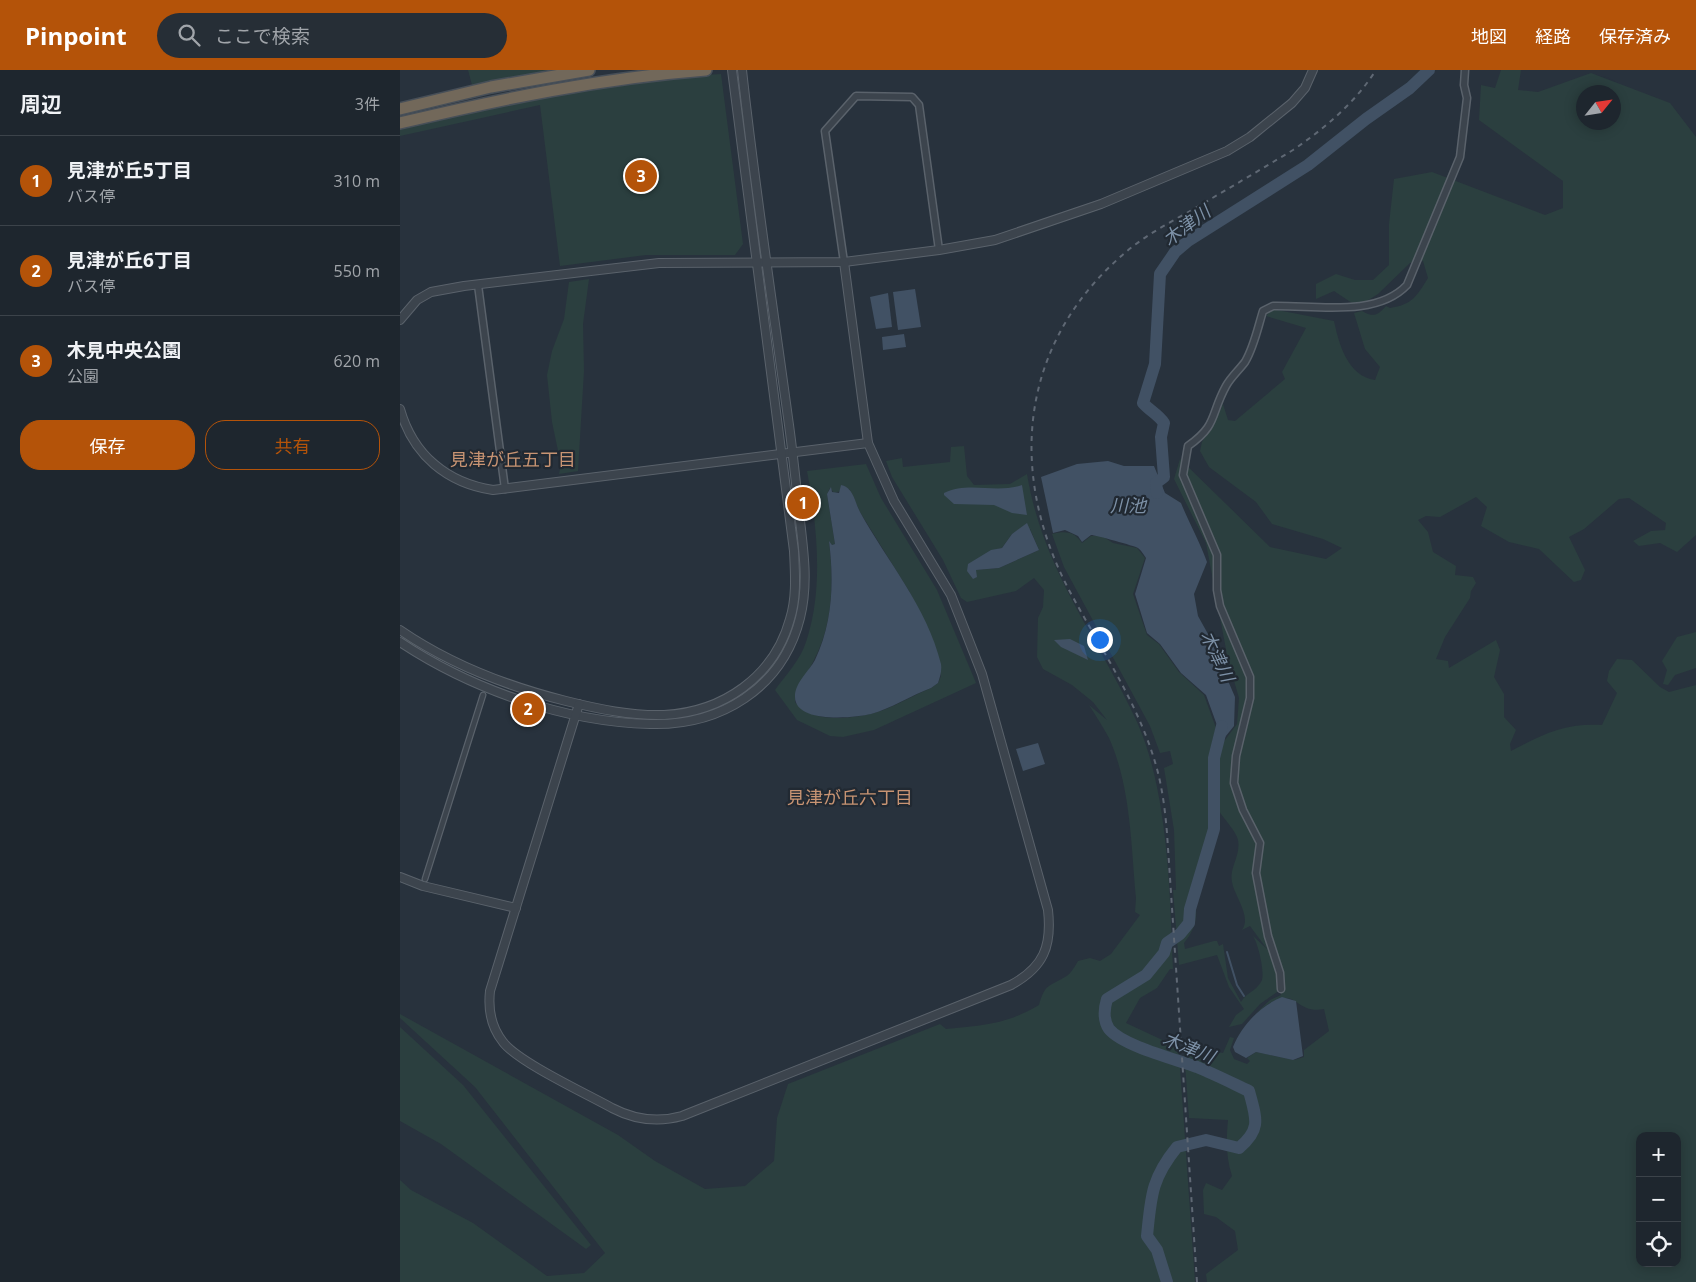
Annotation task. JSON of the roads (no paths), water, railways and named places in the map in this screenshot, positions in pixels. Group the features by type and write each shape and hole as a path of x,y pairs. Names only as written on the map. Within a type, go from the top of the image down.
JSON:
{"highway":[{"path":"400,109 491,87 590,70"},
{"path":"400,123 496,100 586,83 706,70"}],"street":[{"path":"400,320 417,300 431,292 478,284 659,262 844,262 939,250 995,240 1101,204 1207,161 1250,137 1275,118 1305,88 1313,70"},
{"path":"1281,989 1280,973 1268,936 1256,873 1260,843 1243,810 1234,783 1236,756 1250,698 1250,677 1220,606 1217,590 1218,556 1183,475 1183,468 1188,446 1203,436 1214,420 1216,407 1227,385 1245,362 1263,310 1273,306 1352,308 1399,293 1407,285 1460,156 1467,98 1464,85 1465,70"},
{"path":"400,630 421,645 491,679 579,704 637,714 663,715 698,709 727,698 745,687 772,659 791,618 795,589 794,551 732,73"},
{"path":"400,642 451,671 488,688 575,715 635,724 662,724 712,716 749,695 780,664 791,644 800,620 806,574 793,453 743,73"},
{"path":"579,704 490,991 489,1005 491,1020 503,1042 521,1057 612,1108 629,1117 657,1121 682,1116 1002,989 1025,976 1040,960 1047,947 1050,931 1048,910 982,674 950,594 894,501 868,443 825,131 856,96 912,97 920,105 939,250"},
{"path":"478,284 505,489"},
{"path":"400,409 412,439 424,456 437,468 473,487 505,489 868,443"},
{"path":"425,879 484,695"},
{"path":"400,876 423,886 516,908"}],"water":[{"path":"915,289 921,327 898,330 893,292"},
{"path":"888,293 892,327 876,329 870,297"},
{"path":"904,334 906,347 883,350 882,337"},
{"name":"川池","path":"1108,461 1124,466 1154,466 1165,493 1181,503 1207,562 1194,594 1198,616 1208,634 1235,697 1234,726 1221,742 1214,740 1218,728 1206,695 1181,673 1160,644 1147,633 1135,594 1146,558 1141,551 1138,548 1094,535 1091,535 1082,542 1078,536 1065,530 1053,533 1041,477 1077,464"},
{"path":"841,485 851,492 860,512 916,604 935,643 941,669 938,683 886,709 863,716 826,717 804,711 797,705 795,696 797,686 815,660 821,646 829,616 832,586 829,541 832,545 835,544 827,494 831,487 832,492 839,493"},
{"path":"1022,485 1027,515 1012,513 994,505 954,504 944,495 944,493 963,488 1002,488"},
{"path":"1027,523 1039,550 999,568 976,570 977,577 973,579 967,571 968,564 991,550 1002,548 1012,534"},
{"path":"1070,639 1084,646 1088,660 1061,647 1054,640"},
{"path":"1038,743 1045,764 1023,771 1016,749"},
{"path":"1282,997 1296,1001 1303,1056 1293,1060 1256,1052 1246,1058 1235,1052 1233,1047 1241,1031 1259,1011"}],"waterway":[{"name":"木津川","path":"1157,493 1156,483 1164,477 1161,437 1164,423 1143,403 1155,364 1160,274 1175,252 1188,241 1308,165 1366,119 1410,88 1429,70"},
{"name":"木津川","path":"1167,1282 1157,1250 1147,1236 1151,1199 1162,1169 1177,1147 1206,1140 1239,1148 1254,1129 1254,1109 1249,1091 1197,1067 1137,1046 1116,1035 1107,1026 1105,1011 1107,999 1146,975 1164,953 1167,943 1180,934 1189,923 1190,909 1214,829 1214,758 1222,726"},
{"path":"1227,952 1237,985 1244,996"}],"railway":[{"path":"1197,1282 1167,833 1161,788 1155,762 1138,717 1069,590 1049,544 1036,497 1032,451 1035,406 1046,362 1066,321 1095,282 1132,247 1146,237 1293,150 1317,133 1349,104 1376,70"}],"place":[{"name":"木見中央公園","path":"641,176"},
{"name":"見津が丘5丁目","path":"803,503"},
{"name":"見津が丘6丁目","path":"528,709"}],"district":[{"name":"見津が丘五丁目","path":"513,459"},
{"name":"見津が丘六丁目","path":"850,797"}]}
